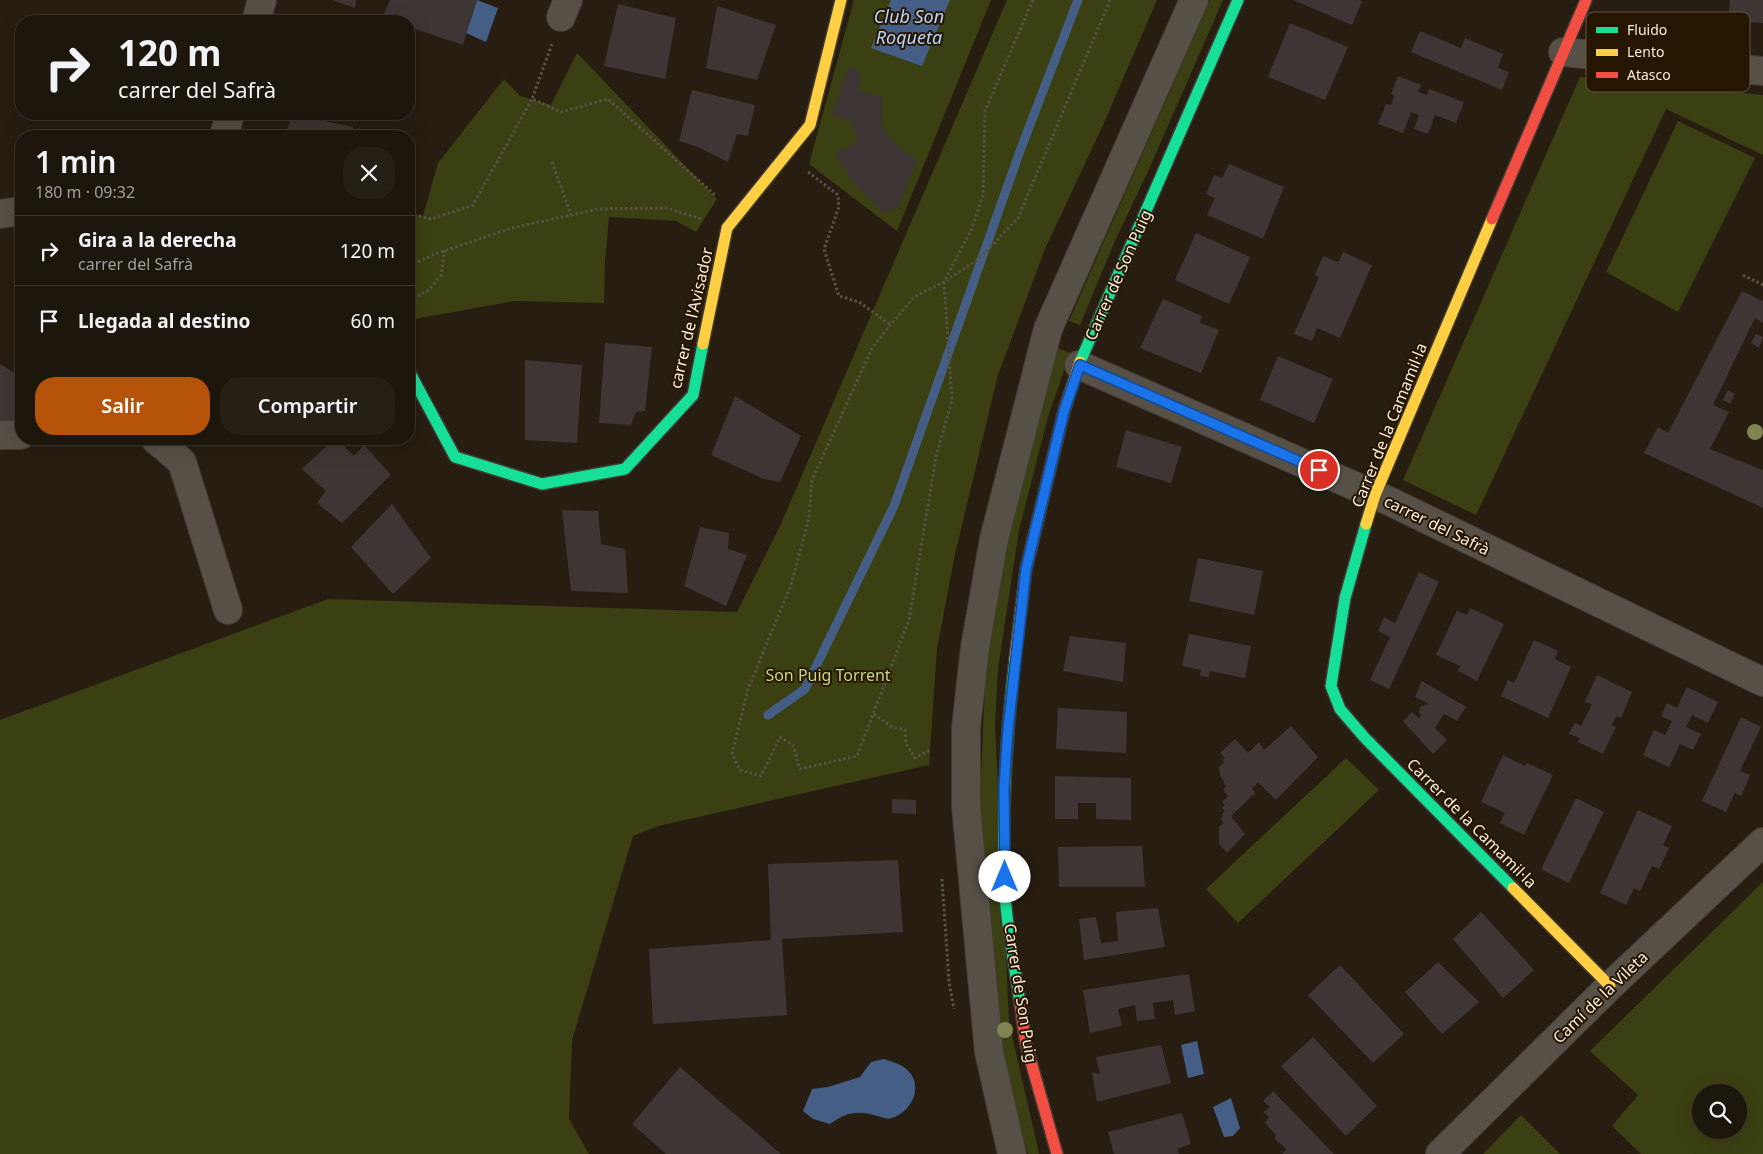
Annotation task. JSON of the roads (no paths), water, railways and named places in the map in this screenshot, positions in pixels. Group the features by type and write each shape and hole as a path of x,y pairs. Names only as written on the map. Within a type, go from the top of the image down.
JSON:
{"street":[{"path":"258,15 262,0"},
{"name":"carrer de l'Avisador","path":"415,382 455,456 542,484 625,469 693,395 728,228 810,125 842,0"},
{"name":"Carrer de Son Puig","path":"1012,1154 989,1052 966,806 966,728 975,647 994,540 1048,329 1194,0"},
{"name":"Carrer de Son Puig","path":"1056,1154 1026,1044 1005,895 1004,787 1008,729 1026,569 1064,411 1080,365 1238,0"},
{"name":"Carrer de la Camamil·la","path":"1586,0 1375,495 1345,598 1331,686 1340,709 1364,736 1610,986"},
{"path":"1563,52 1586,54"},
{"path":"1750,70 1763,71"},
{"path":"0,214 15,212"},
{"name":"carrer del Safrà","path":"1080,365 1375,495 1763,682"},
{"path":"0,435 15,435"},
{"path":"162,445 182,462 228,610"},
{"name":"Camí de la Vileta","path":"1440,1154 1610,986 1763,842"}],"water":[{"path":"477,0 498,8 486,42 466,33"},
{"name":"Club Son Roqueta","path":"891,0 950,0 922,66 871,48"},
{"path":"1197,1041 1204,1074 1188,1078 1181,1045"},
{"path":"884,1059 906,1068 914,1081 915,1094 909,1106 898,1115 889,1119 864,1113 852,1113 830,1124 813,1119 803,1111 812,1089 828,1087 860,1077 871,1062"},
{"path":"1231,1098 1240,1128 1233,1136 1224,1137 1213,1107"}],"waterway":[{"path":"768,715 805,689 894,506 1020,151 1078,0"}],"park label":[{"name":"Son Puig Torrent","path":"828,675"}]}
